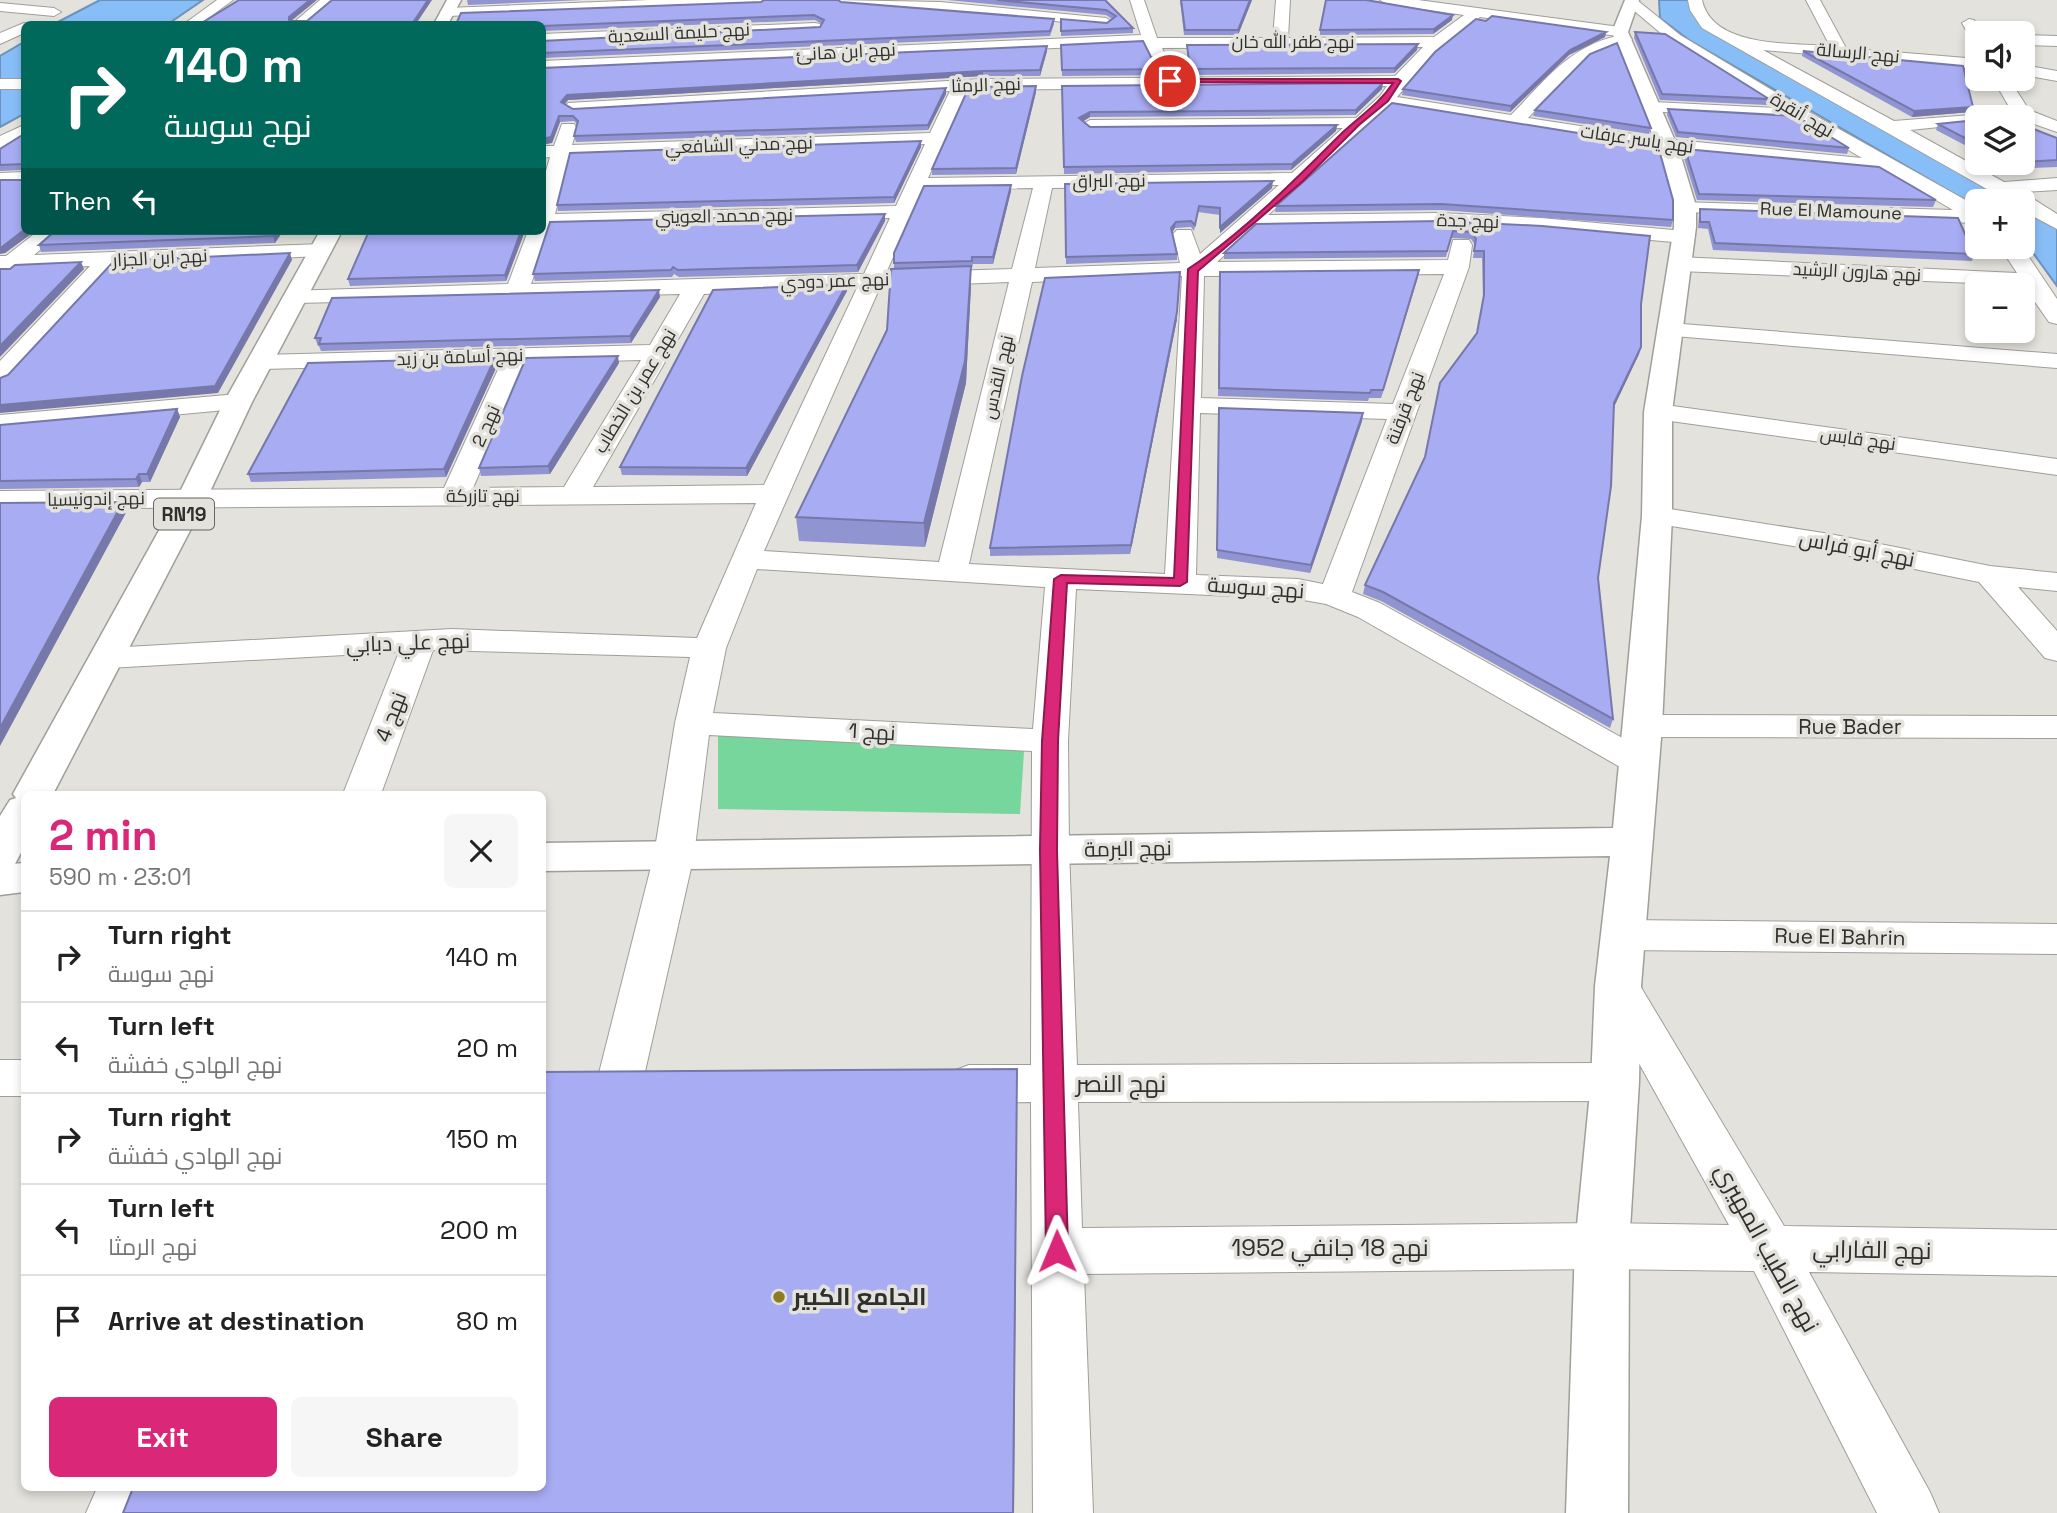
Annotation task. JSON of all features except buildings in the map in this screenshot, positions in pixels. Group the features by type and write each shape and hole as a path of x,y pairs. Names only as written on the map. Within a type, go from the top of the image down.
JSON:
{"main road":[{"path":"1597,1513 1602,1246 1615,1082 1618,986 1630,842 1642,745 1657,516 1658,412 1683,235 1669,149 1665,145 1627,19"},
{"name":"RN19","path":"35,791 192,498 238,402 326,241"},
{"path":"0,854 21,816"},
{"name":"نهج البرمة","path":"546,857 1630,842"},
{"path":"0,880 21,878"}],"street":[{"path":"195,21 226,0"},
{"path":"303,21 329,0"},
{"path":"447,12 595,3 761,0"},
{"path":"842,0 941,3 1138,31"},
{"path":"1138,0 1138,31 1170,81"},
{"path":"1280,43 1283,0"},
{"path":"1387,0 1456,5 1475,14 1627,19"},
{"path":"1695,0 1697,10 1707,25 2001,188 2057,223"},
{"path":"1814,0 1841,52"},
{"path":"620,1085 674,855 693,723 709,648 745,559 919,184 936,138 973,76 941,3"},
{"path":"0,7 60,9 36,21"},
{"path":"806,9 827,53"},
{"path":"1195,269 1300,179 1356,124 1385,100 1398,81 1434,42 1475,14"},
{"path":"1514,122 1581,54 1601,44 1627,19"},
{"name":"نهج أنقرة","path":"1627,19 1675,38 1798,114 1965,209"},
{"name":"نهج حليمة السعدية","path":"546,39 815,27"},
{"path":"0,39 21,28"},
{"name":"نهج ابن هانئ","path":"546,66 827,53 956,36 1138,31"},
{"name":"نهج ظفر الله خان","path":"1138,31 1280,43 1434,42"},
{"path":"546,209 596,37"},
{"path":"2035,40 2057,41"},
{"name":"نهج الرسالة","path":"1738,43 1965,63"},
{"path":"2035,72 2057,76"},
{"name":"نهج الرمثا","path":"574,107 973,76 1094,82 1398,81"},
{"path":"1086,147 1094,82"},
{"path":"0,83 21,84"},
{"name":"نهج ياسر عرفات","path":"1385,100 1665,145 1890,166"},
{"path":"1653,107 1798,114"},
{"path":"2035,112 2057,109"},
{"path":"1890,127 1965,119"},
{"path":"2035,119 2057,127"},
{"path":"1090,125 1356,124"},
{"path":"0,144 21,132"},
{"name":"نهج مدني الشافعي","path":"546,152 936,138"},
{"path":"0,179 21,178"},
{"name":"نهج البراق","path":"919,184 1300,179"},
{"name":"نهج القدس","path":"952,572 1044,182"},
{"path":"2001,188 2057,184"},
{"name":"نهج محمد العويني","path":"546,224 904,212"},
{"name":"Rue El Mamoune","path":"1683,235 1965,218"},
{"name":"نهج جدة","path":"1250,222 1455,220 1683,235"},
{"name":"نهج قرقنة","path":"1334,596 1458,267 1463,225 1455,220"},
{"path":"1180,582 1195,269 1184,234"},
{"path":"4,266 46,235"},
{"path":"517,291 538,235"},
{"name":"نهج هارون الرشيد","path":"1683,235 1974,273"},
{"name":"نهج ابن الجزار","path":"4,266 107,261 326,241"},
{"path":"0,376 107,261"},
{"name":"نهج عمر دودي","path":"296,296 696,287 1195,269 1458,267"},
{"path":"2035,281 2057,317"},
{"name":"نهج عمر بن الخطاب","path":"573,496 696,287"},
{"path":"1670,330 2057,361"},
{"name":"نهج أسامة بن زيد","path":"262,362 658,352"},
{"name":"نهج 2","path":"455,496 517,355"},
{"path":"0,424 238,402"},
{"path":"1187,405 1403,412"},
{"name":"نهج قابس","path":"1658,412 2057,467"},
{"name":"نهج تازركة","path":"192,498 775,495"},
{"name":"نهج إندونيسيا","path":"0,500 192,498"},
{"name":"نهج أبو فراس","path":"1657,516 1830,543 1990,575 2057,582"},
{"name":"نهج سوسة","path":"745,559 1061,579 1298,589 1334,596 1369,610 1642,745"},
{"path":"1990,575 2057,651"},
{"path":"1061,579 1050,741 1049,850 1063,1513"},
{"name":"نهج علي دبابي","path":"107,658 452,639 709,648"},
{"name":"نهج 4","path":"363,791 420,640"},
{"name":"نهج 1","path":"693,723 1050,741"},
{"name":"Rue Bader","path":"1642,745 2057,727"},
{"name":"Rue El Bahrin","path":"1622,935 2057,939"},
{"name":"نهج الطيب المهيري","path":"1618,986 1769,1248 1909,1513"},
{"path":"0,1078 21,1078"},
{"name":"نهج النصر","path":"932,1084 1615,1082"},
{"name":"نهج الفارابي","path":"1602,1246 2057,1253"},
{"name":"نهج 18 جانفي 1952","path":"1057,1251 1602,1246"},
{"path":"116,1513 125,1491"}],"green space":[{"path":"718,734 1024,751 1020,814 718,809"}],"water":[{"path":"100,0 203,0 172,21 60,21"},
{"path":"1659,0 1690,0 1701,24 1994,189 1965,189 1965,200 1689,40 1660,18"},
{"path":"21,44 21,116 0,127 0,56"},
{"path":"2035,213 2057,227 2057,286 2035,256"}],"place":[{"name":"الجامع الكبير","path":"779,1297"}],"route":[{"path":"1057,1251 1049,850 1050,741 1061,579 1180,582 1193,269 1223,247 1300,179 1356,124 1385,100 1398,81 1170,81"}]}
